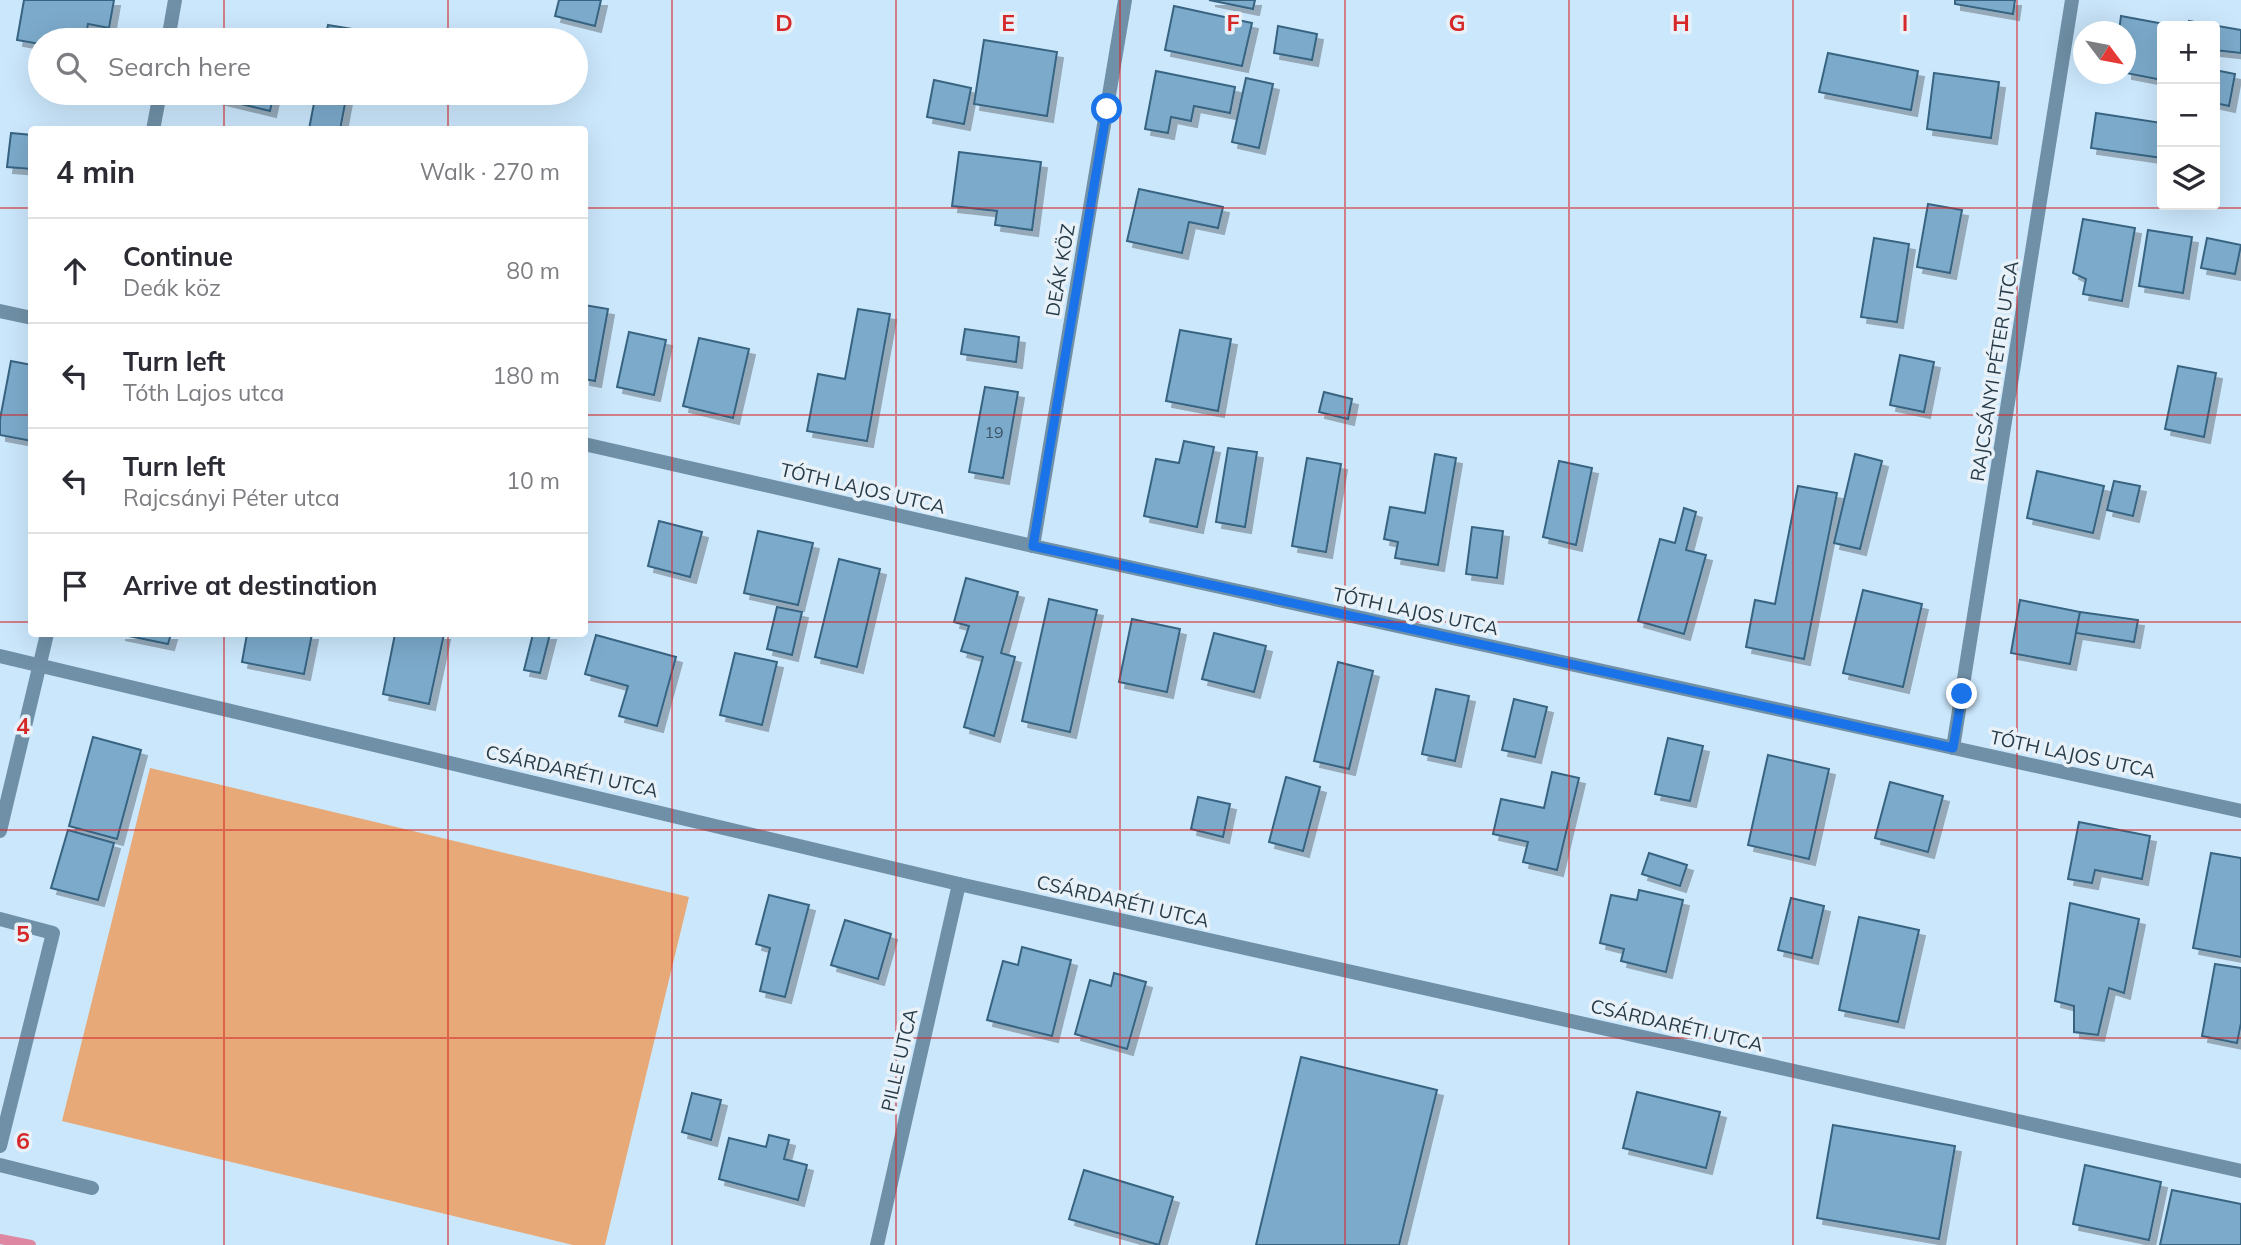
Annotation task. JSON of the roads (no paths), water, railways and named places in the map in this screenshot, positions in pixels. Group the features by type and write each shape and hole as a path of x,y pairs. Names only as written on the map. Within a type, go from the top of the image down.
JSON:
{"street":[{"path":"170,28 175,0"},
{"name":"DEÁK KÖZ","path":"1033,546 1125,0"},
{"name":"RAJCSÁNYI PÉTER UTCA","path":"1953,748 2072,0"},
{"path":"154,126 157,105"},
{"path":"0,311 28,317"},
{"name":"TÓTH LAJOS UTCA","path":"588,445 1033,546 2241,811"},
{"path":"0,831 46,637"},
{"name":"CSÁRDARÉTI UTCA","path":"0,656 959,884 2241,1171"},
{"name":"PILLE UTCA","path":"877,1245 959,884"},
{"path":"0,919 53,933 0,1146"},
{"path":"0,1165 92,1188"}],"waterway":[{"path":"0,1239 31,1245"}]}
